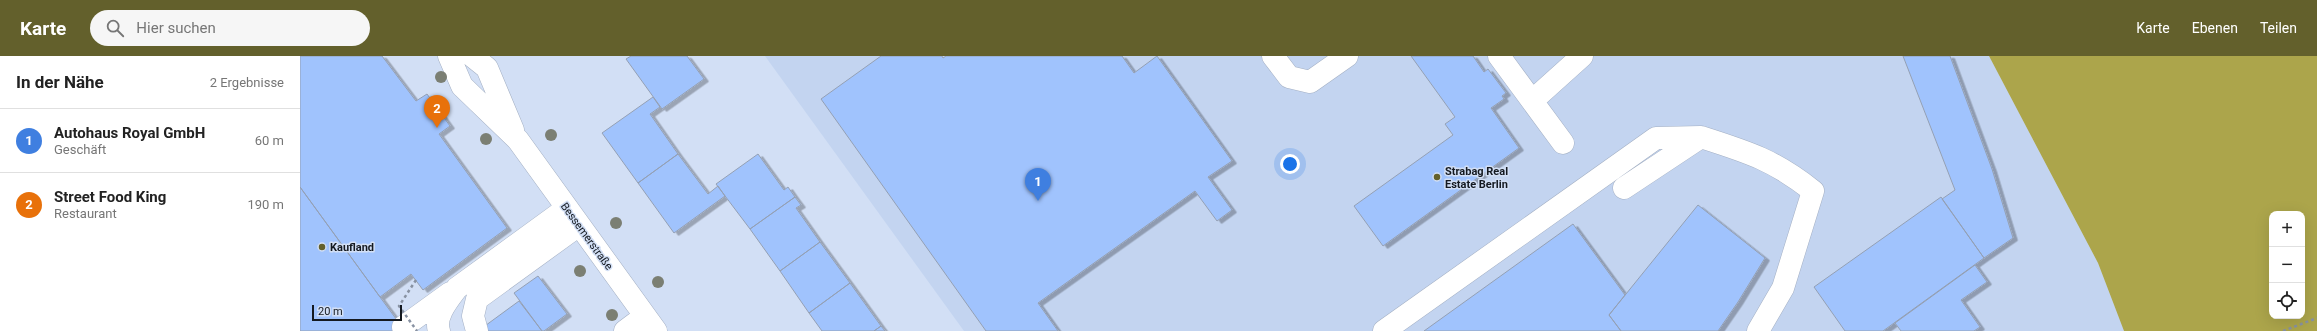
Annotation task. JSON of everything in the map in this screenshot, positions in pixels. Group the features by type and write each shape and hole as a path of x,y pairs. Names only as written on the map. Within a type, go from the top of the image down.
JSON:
{"street":[{"name":"Bessemerstraße","path":"449,56 462,86 518,140 650,324"},
{"name":"Bessemerstraße","path":"472,56 487,68 518,140"},
{"path":"1273,56 1289,77 1310,82 1347,56"},
{"path":"1499,56 1564,143"},
{"path":"1532,101 1582,56"},
{"path":"1624,188 1701,137"},
{"path":"1384,331 1656,138 1701,137 1754,154 1772,162 1813,191 1783,288 1758,331"},
{"path":"426,329 458,288 573,217"},
{"path":"477,331 473,316 477,299 573,217"},
{"path":"426,329 458,288"},
{"path":"625,331 650,324"}],"path":[{"path":"416,280 400,306 426,329"},
{"path":"2283,331 2317,318"}],"shaded area":[{"path":"765,56 1989,56 2098,263 2124,331 964,331"},
{"path":"1989,56 2317,56 2317,331 2124,331 2098,263"}],"building":[{"name":"Kaufland","path":"300,56 382,56 416,101 427,94 450,126 439,134 507,228 423,290 411,274 380,297 300,187"},
{"path":"631,56 687,56 704,79 662,109 626,59"},
{"path":"881,56 942,56 943,58 946,56 1122,56 1134,73 1157,56 1232,161 1208,177 1232,210 1217,221 1195,191 1038,303 1058,331 986,331 821,99"},
{"name":"Strabag Real Estate Berlin","path":"1411,56 1473,56 1484,72 1488,69 1506,93 1502,96 1504,99 1491,108 1519,148 1383,246 1354,206 1453,135 1445,124 1455,117"},
{"path":"1903,56 1950,56 1992,169 2013,238 1984,258 1942,199 1955,190"},
{"path":"653,97 660,107 650,114 678,154 638,183 602,133"},
{"path":"678,154 708,194 718,186 725,196 674,233 638,183"},
{"path":"758,154 784,190 788,187 795,197 750,229 716,184"},
{"name":"Kaufland","path":"300,187 380,297 405,331 300,331"},
{"path":"795,197 801,205 796,208 820,242 780,271 750,229"},
{"path":"1941,197 1984,258 1883,331 1845,331 1814,287"},
{"path":"1698,205 1765,258 1718,331 1621,331 1609,315"},
{"path":"1573,224 1625,295 1609,315 1621,331 1424,331"},
{"path":"820,242 850,283 809,313 780,271"},
{"path":"1975,265 1987,282 1961,300 1980,327 1974,331 1901,331 1895,323"},
{"path":"538,276 567,314 544,331 542,331 514,293"},
{"path":"850,283 881,326 874,331 822,331 809,313"},
{"path":"519,301 542,331 478,331"},
{"path":"881,326 885,331 874,331"}],"place":[{"name":"Street Food King","path":"437,128"},
{"name":"Strabag Real Estate Berlin","path":"1437,177"},
{"name":"Autohaus Royal GmbH","path":"1038,201"},
{"name":"Kaufland","path":"322,247"}]}
